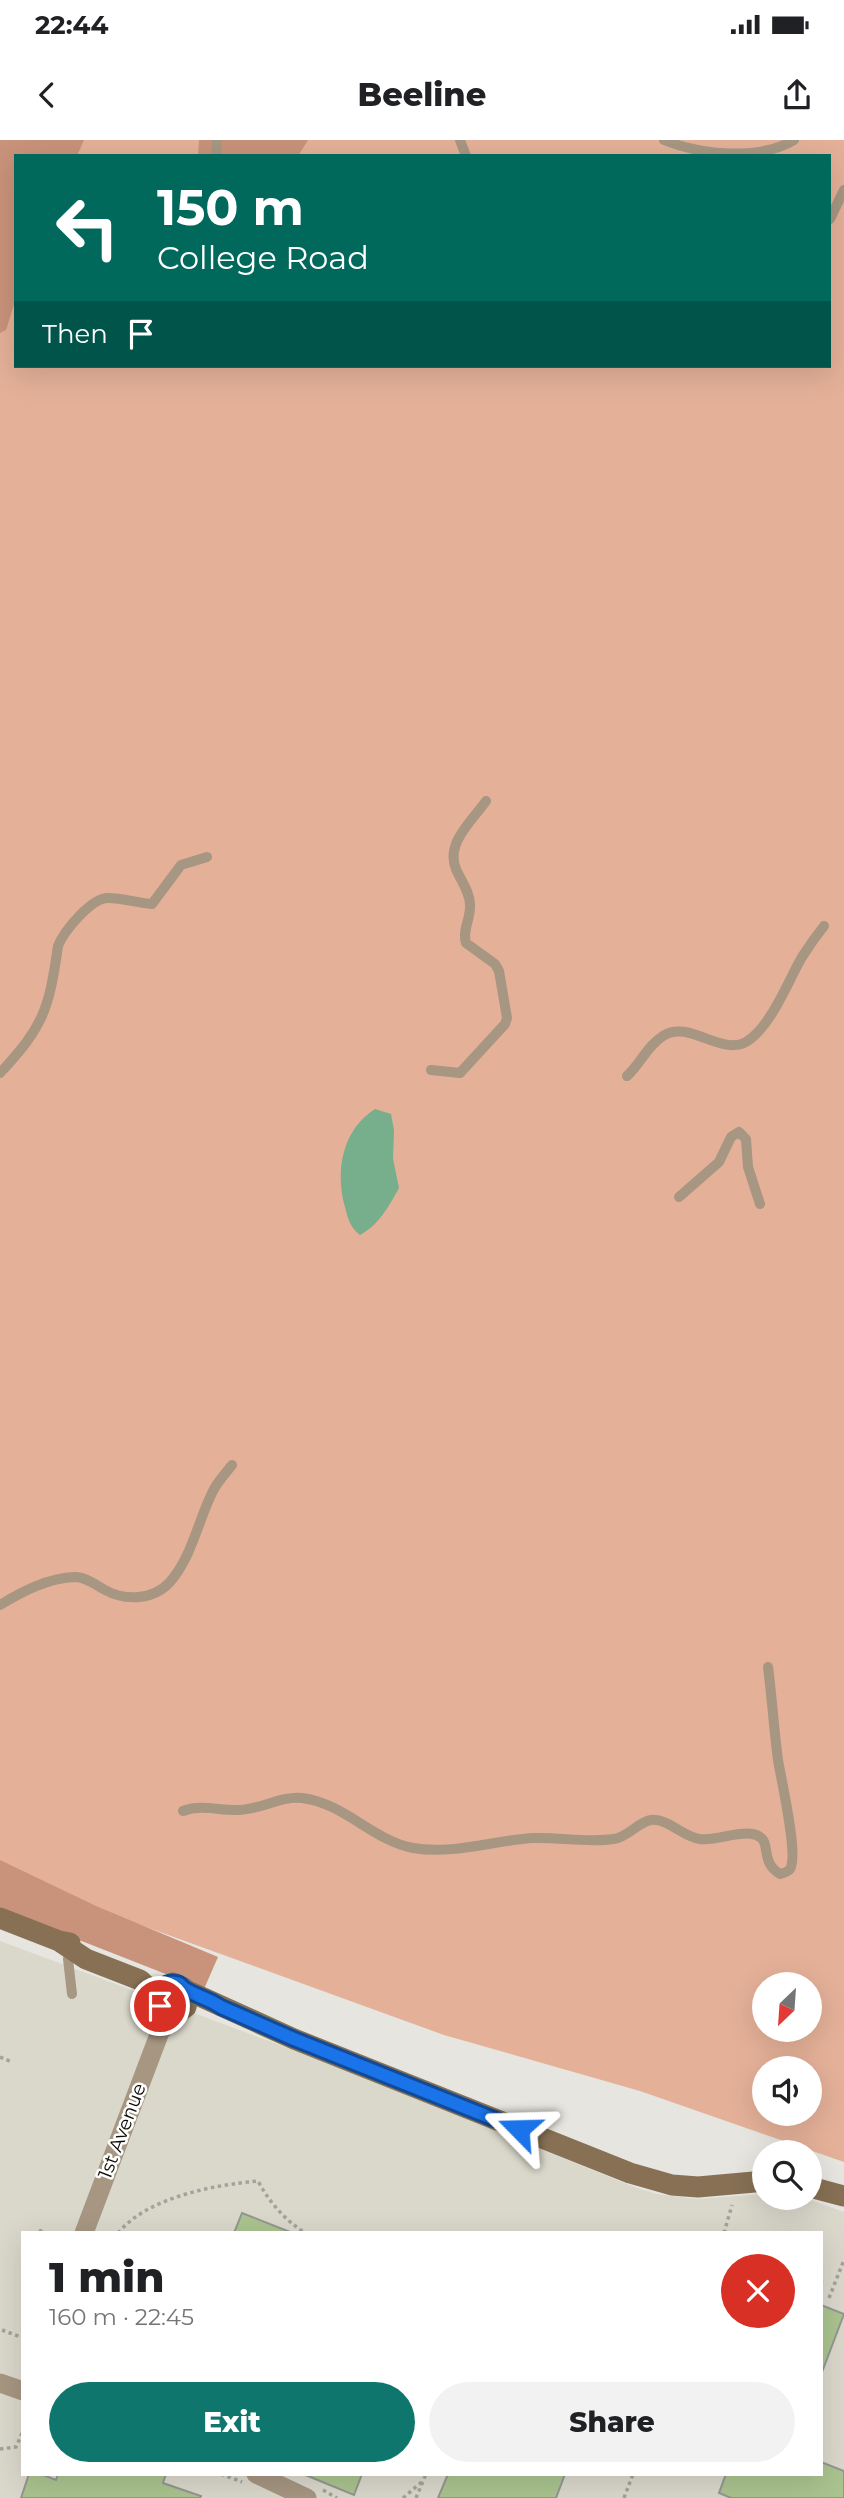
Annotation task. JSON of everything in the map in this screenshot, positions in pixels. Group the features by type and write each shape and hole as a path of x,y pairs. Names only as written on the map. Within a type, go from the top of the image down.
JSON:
{"street":[{"path":"0,1918 68,1945 90,1947 164,1978 173,1999 211,1999 221,2007 294,2039 631,2173 672,2185 698,2187 752,2181"},
{"name":"1st Avenue","path":"85,2231 161,2029 158,2021 173,1999"},
{"path":"822,2190 844,2196"},
{"path":"0,2383 21,2390"},
{"path":"260,2476 307,2498"}],"lane":[{"path":"664,140 710,153 727,154 768,148 794,140"},
{"path":"831,217 844,190"},
{"path":"431,1070 460,1073 500,1032 507,1018 499,971 495,964 466,943 464,937 470,902 454,865 458,839 486,801"},
{"path":"0,1073 21,1051 40,1023 48,1002 61,937 79,916 93,903 105,898 152,904 181,865 207,856"},
{"path":"626,1076 662,1036 673,1031 738,1045 746,1041 771,1013 802,958 824,926"},
{"path":"679,1197 719,1162 731,1137 739,1132 746,1139 748,1167 760,1204"},
{"path":"0,1605 39,1585 77,1577 116,1595 129,1597 153,1594 163,1589 180,1569 215,1488 233,1465"},
{"path":"183,1811 195,1807 240,1810 289,1799 308,1799 338,1810 396,1843 426,1849 534,1838 616,1839 649,1820 657,1820 699,1839 752,1834 762,1838 767,1846 767,1858 771,1868 780,1874 791,1868 792,1851 768,1667"},
{"path":"68,1945 72,1994"}],"path":[{"path":"0,2057 12,2062"},
{"path":"120,2231 143,2214 180,2197 216,2185 258,2181 280,2213 302,2231"},
{"path":"725,2231 732,2205"},
{"path":"829,2298 844,2260"},
{"path":"2,2330 21,2337"},
{"path":"0,2449 16,2447 21,2436"},
{"path":"416,2498 425,2476"},
{"path":"624,2498 632,2476"},
{"path":"403,2498 423,2481"}],"shaded area":[{"path":"0,140 844,140 844,2162 822,2154 822,2140 781,2140 640,2091 444,2035 0,1874"},
{"path":"0,140 84,140 78,154 14,154 14,304 6,330 0,333"},
{"path":"199,140 308,140 299,154 198,154"},
{"path":"375,1109 391,1114 394,1130 393,1159 399,1188 378,1220 360,1235 348,1219 342,1193 341,1166 348,1140 355,1128"},
{"path":"0,1860 96,1906 218,1957 204,1989 0,1909"},
{"path":"0,1941 312,2057 637,2188 657,2194 697,2199 752,2195 752,2210 822,2210 822,2204 844,2212 844,2498 0,2498"}],"building":[{"path":"242,2213 287,2231 235,2231"},
{"path":"823,2306 844,2314 823,2369"},
{"path":"823,2463 844,2471 844,2498 731,2498 719,2493 725,2476 823,2476"},
{"path":"28,2476 46,2476 56,2480 57,2476 165,2476 163,2483 201,2496 200,2498 21,2498"},
{"path":"308,2476 361,2476 354,2495"},
{"path":"447,2476 564,2476 556,2498 438,2498"}],"route":[{"path":"160,2006 160,1990 168,1984 176,1983 186,1990 211,1999 221,2007 294,2039 519,2129"}]}
